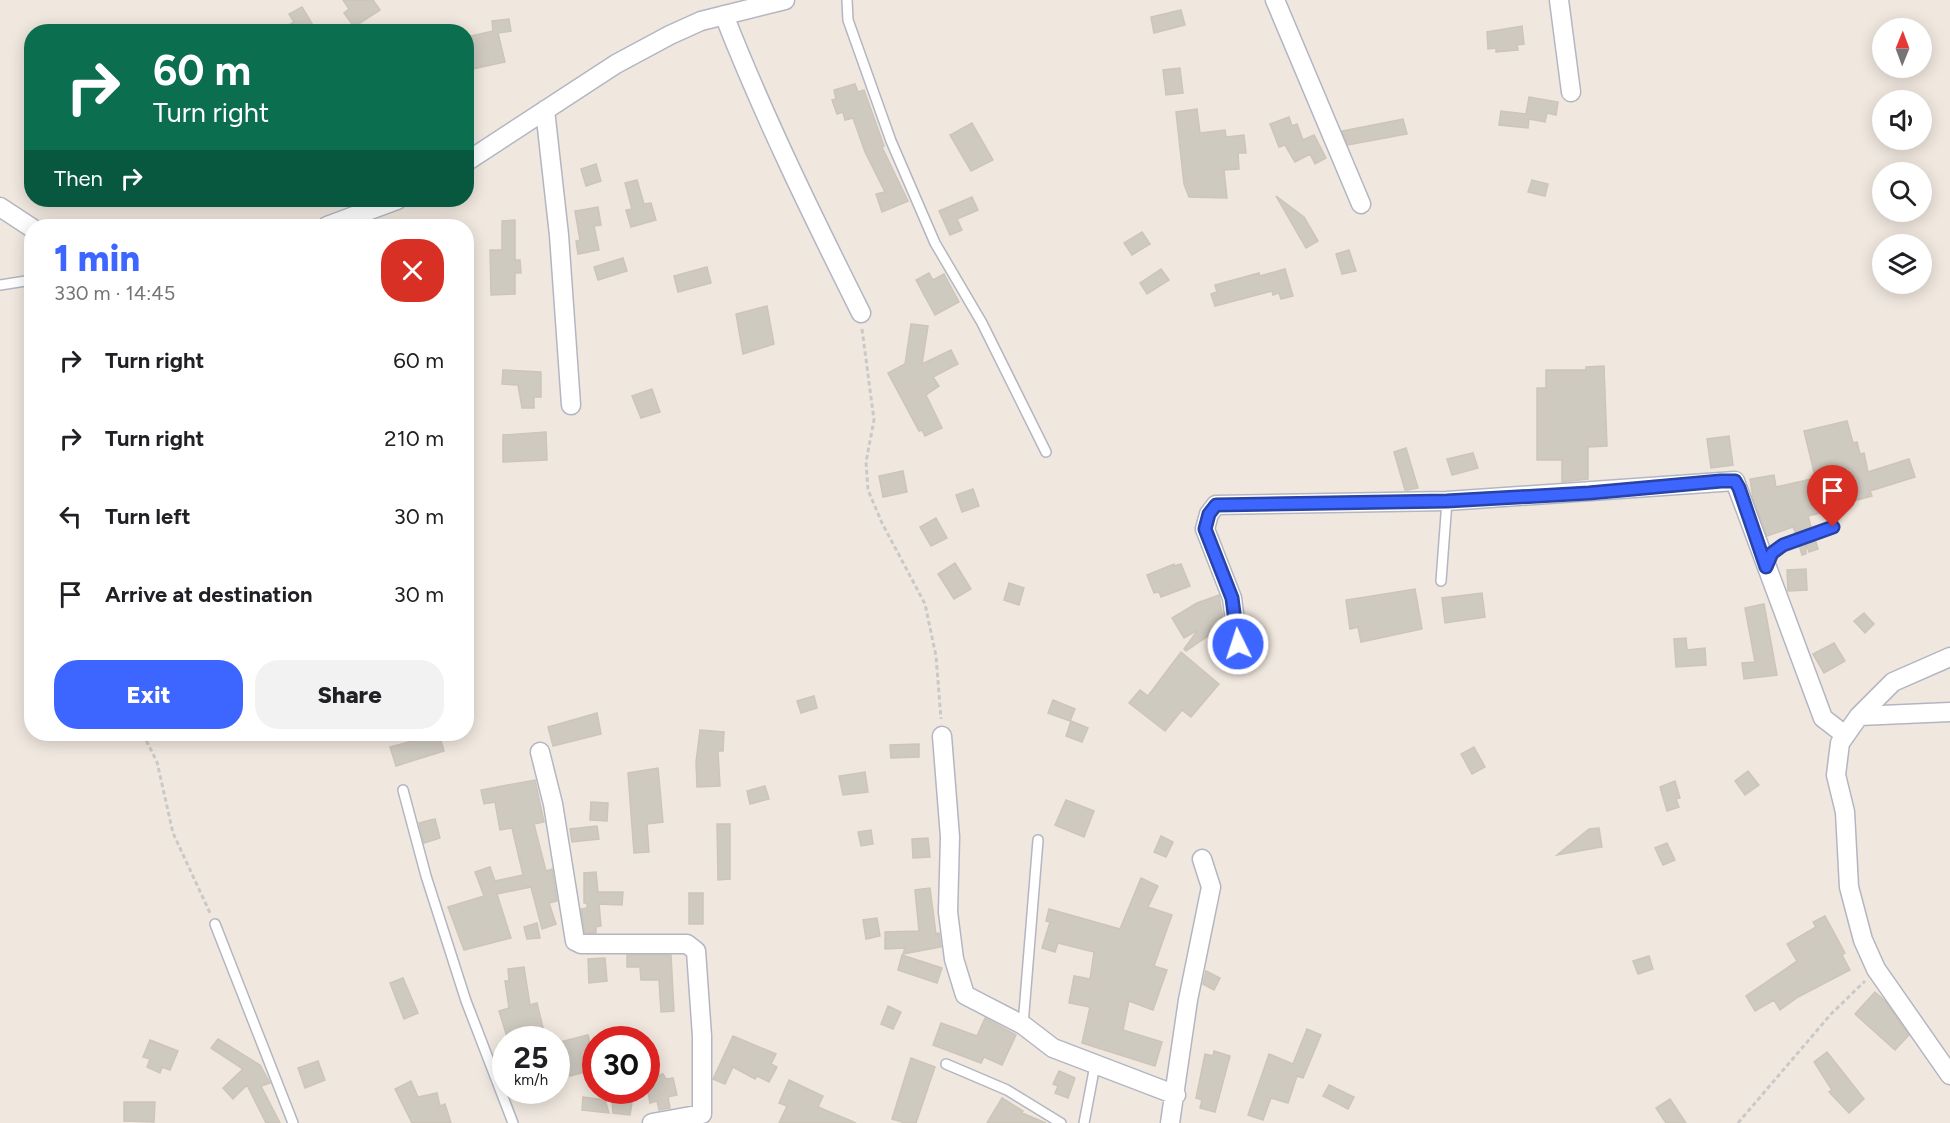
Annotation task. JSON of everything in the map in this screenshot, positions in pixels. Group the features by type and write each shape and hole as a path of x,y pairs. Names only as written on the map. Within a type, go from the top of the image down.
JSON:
{"street":[{"path":"474,157 616,64 652,45 701,21 785,0"},
{"path":"1275,0 1360,204"},
{"path":"1559,0 1571,92"},
{"path":"724,15 748,77 804,199 861,313"},
{"path":"545,110 559,234 571,405"},
{"path":"0,207 24,223"},
{"path":"346,219 378,207"},
{"path":"1238,644 1232,598 1205,529 1209,514 1216,505 1447,501 1735,481 1823,718 1845,735"},
{"path":"1950,657 1893,682 1858,716 1837,752 1836,775 1845,812 1849,887 1863,940 1876,969 1950,1075"},
{"path":"1858,716 1950,712"},
{"path":"942,736 950,837 948,912 954,959 965,995 1023,1025 1053,1048 1176,1095"},
{"path":"540,752 553,804 575,940 581,944 687,944 696,951 702,1036 702,1114 652,1123"},
{"path":"1170,1123 1176,1095 1188,1000 1211,887 1202,859"}],"lane":[{"path":"847,0 848,20 891,141 935,243 982,323 1046,452"},
{"path":"0,285 24,281"},
{"path":"1441,581 1447,501"},
{"path":"1766,567 1772,553 1783,545 1833,527"},
{"path":"403,790 426,876 466,1001 513,1123"},
{"path":"1023,1025 1038,840"},
{"path":"215,924 293,1123"},
{"path":"946,1064 1007,1089 1061,1123"},
{"path":"1084,1123 1095,1065"}],"path":[{"path":"861,313 864,363 874,420 866,462 868,490 926,604 936,656 942,736"},
{"path":"146,741 157,762 173,833 215,924"},
{"path":"1738,1123 1831,1014 1876,969"}],"building":[{"path":"343,0 373,0 380,10 359,24 352,24 344,13 349,9"},
{"path":"302,7 312,24 291,24 294,22 289,14"},
{"path":"1181,10 1185,25 1154,33 1151,17"},
{"path":"509,19 511,31 498,33 505,62 474,69 474,35 493,31 492,21"},
{"path":"1522,26 1524,44 1517,45 1518,50 1496,52 1496,48 1488,49 1487,32"},
{"path":"1180,68 1183,93 1166,95 1163,70"},
{"path":"855,84 858,92 864,90 884,146 882,147 908,201 882,212 876,194 885,192 865,152 853,118 845,120 843,112 837,114 832,100 836,99 834,90"},
{"path":"1529,97 1558,102 1556,115 1547,113 1545,122 1529,119 1528,128 1499,125 1501,111 1526,114"},
{"path":"1197,109 1200,133 1225,130 1226,137 1244,135 1246,153 1238,153 1239,169 1224,170 1227,198 1189,197 1184,184 1176,112"},
{"path":"1289,117 1292,126 1297,124 1303,140 1314,135 1326,158 1315,164 1310,154 1295,162 1285,145 1279,147 1270,124"},
{"path":"1403,119 1407,134 1348,145 1342,131"},
{"path":"972,123 993,160 971,171 950,135"},
{"path":"596,164 601,181 586,186 581,169"},
{"path":"637,180 644,204 651,203 656,220 631,227 626,210 632,209 625,183"},
{"path":"1532,180 1548,184 1545,196 1528,192"},
{"path":"1276,196 1304,217 1318,241 1306,248"},
{"path":"972,197 978,210 957,219 962,230 950,235 939,211"},
{"path":"598,207 601,225 594,226 599,250 578,254 576,241 580,240 575,211"},
{"path":"515,220 515,260 520,260 521,273 515,273 515,294 491,295 490,250 502,250 502,221"},
{"path":"1142,232 1150,244 1132,255 1124,243"},
{"path":"1349,250 1356,271 1342,274 1336,254"},
{"path":"623,258 627,271 598,280 594,267"},
{"path":"707,267 711,283 678,292 674,276"},
{"path":"1161,269 1169,280 1147,294 1140,283"},
{"path":"1285,269 1293,296 1281,299 1279,293 1273,295 1272,291 1215,306 1211,294 1217,292 1215,285 1259,273 1260,276"},
{"path":"929,273 933,280 944,274 959,302 935,315 916,280"},
{"path":"767,306 774,344 743,354 736,314"},
{"path":"911,324 928,326 922,364 951,350 958,364 933,377 939,386 926,395 942,428 925,436 922,430 919,431 888,373 905,364"},
{"path":"1604,366 1607,446 1588,447 1588,479 1562,482 1562,460 1537,460 1537,388 1546,388 1546,370 1586,370 1586,367"},
{"path":"503,370 541,372 541,397 534,397 534,408 522,408 518,385 502,384"},
{"path":"652,389 660,412 641,418 632,396"},
{"path":"1847,421 1853,443 1857,442 1860,454 1864,453 1868,472 1909,459 1915,477 1870,491 1872,496 1857,500 1848,468 1815,476 1804,431"},
{"path":"546,432 547,460 503,462 503,435"},
{"path":"1729,436 1733,465 1711,468 1707,439"},
{"path":"1406,448 1418,488 1408,490 1405,490 1394,452"},
{"path":"1473,453 1478,468 1452,475 1447,459"},
{"path":"903,471 907,492 883,497 879,476"},
{"path":"1774,475 1776,487 1812,479 1821,513 1808,516 1811,527 1795,532 1793,527 1767,536 1753,498 1750,479"},
{"path":"973,489 979,506 962,512 956,495"},
{"path":"936,518 947,538 931,546 920,527"},
{"path":"1815,539 1818,549 1809,552 1806,543 1806,554 1802,555 1799,545"},
{"path":"955,563 971,589 954,599 938,574"},
{"path":"1174,564 1174,566 1181,564 1190,586 1161,597 1159,592 1154,593 1147,575"},
{"path":"1806,569 1807,590 1788,591 1787,570"},
{"path":"1009,583 1024,588 1019,605 1004,600"},
{"path":"1415,589 1422,629 1361,642 1358,627 1350,629 1346,600"},
{"path":"1482,593 1485,617 1445,623 1442,598"},
{"path":"1219,595 1224,625 1186,651 1184,649 1198,630 1184,638 1172,618 1197,603"},
{"path":"1764,604 1777,675 1744,679 1742,663 1755,662 1745,608"},
{"path":"1864,613 1874,624 1865,633 1854,621"},
{"path":"1686,638 1687,650 1705,648 1706,665 1676,667 1674,639"},
{"path":"1834,643 1845,661 1824,673 1813,654"},
{"path":"1181,652 1219,684 1191,717 1182,710 1165,731 1129,703 1140,690 1148,696"},
{"path":"814,696 817,708 801,713 797,701"},
{"path":"1053,700 1075,709 1070,721 1048,713"},
{"path":"597,713 601,734 553,746 548,727"},
{"path":"1071,721 1088,728 1082,742 1066,736"},
{"path":"700,730 724,732 723,751 718,751 720,786 697,787 696,762"},
{"path":"413,741 441,741 444,751 396,766 390,747"},
{"path":"919,744 919,757 891,758 890,745"},
{"path":"1474,747 1485,767 1472,774 1461,754"},
{"path":"658,768 663,822 647,824 649,852 634,853 628,773"},
{"path":"1748,771 1759,785 1745,795 1735,781"},
{"path":"865,772 868,792 843,795 839,776"},
{"path":"535,780 544,822 534,824 546,871 552,869 557,901 549,903 556,924 542,929 531,887 497,894 511,938 464,950 448,907 484,896 475,872 490,867 495,881 523,875 512,828 500,830 495,802 484,804 481,790"},
{"path":"1675,781 1680,798 1676,799 1679,807 1667,811 1660,787"},
{"path":"765,786 769,799 750,804 747,791"},
{"path":"1066,800 1094,811 1084,837 1055,825"},
{"path":"591,802 608,803 607,821 590,820"},
{"path":"435,819 440,838 424,843 419,823"},
{"path":"717,824 730,824 730,879 718,880"},
{"path":"597,826 599,839 572,842 570,829"},
{"path":"1599,828 1602,847 1557,855 1589,829"},
{"path":"871,830 873,844 861,846 858,832"},
{"path":"1161,836 1173,842 1166,857 1154,852"},
{"path":"928,838 930,857 913,858 912,839"},
{"path":"1667,843 1675,860 1663,865 1655,848"},
{"path":"596,872 598,892 623,892 622,905 599,904 601,926 596,927 596,933 585,933 581,909 587,908 587,903 584,903 584,873"},
{"path":"1141,878 1158,886 1148,907 1172,915 1154,966 1167,970 1153,1010 1129,1001 1123,1030 1162,1042 1155,1066 1082,1043 1090,1007 1069,1003 1074,976 1090,979 1094,952 1058,943 1055,952 1042,948 1050,922 1046,921 1049,909 1120,929"},
{"path":"930,888 936,934 939,933 941,947 903,954 905,948 885,949 885,932 919,931 915,890"},
{"path":"689,893 703,893 703,924 689,924"},
{"path":"1825,916 1845,953 1842,955 1850,970 1798,997 1780,1010 1774,1000 1755,1011 1746,996 1797,961 1787,944 1816,927 1813,922"},
{"path":"877,918 880,936 866,939 863,920"},
{"path":"537,923 540,938 527,939 524,927"},
{"path":"627,955 671,955 674,1011 661,1012 659,980 641,980 640,967 627,967"},
{"path":"902,955 942,968 937,983 898,970"},
{"path":"1649,956 1653,969 1638,974 1633,961"},
{"path":"605,958 607,981 589,983 588,959"},
{"path":"524,967 530,1005 537,1003 543,1026 504,1026 499,1011 509,1008 505,981 509,981 508,969"},
{"path":"1206,971 1220,978 1214,990 1203,984"},
{"path":"403,978 418,1013 404,1019 390,983"},
{"path":"1875,992 1885,1001 1909,1035 1895,1050 1855,1014"},
{"path":"888,1006 901,1012 893,1029 881,1024"},
{"path":"985,1018 1016,1035 1002,1065 984,1057 981,1063 933,1045 941,1023 977,1036"},
{"path":"1307,1029 1321,1035 1303,1078 1297,1076 1288,1103 1271,1098 1263,1120 1248,1115 1269,1054 1293,1064"},
{"path":"582,1036 582,1073 570,1076 570,1040"},
{"path":"733,1036 776,1054 771,1064 777,1067 769,1082 757,1076 755,1079 733,1067 725,1084 713,1079"},
{"path":"218,1039 260,1065 270,1083 261,1086 280,1123 266,1123 247,1085 233,1099 223,1088 243,1069 211,1048"},
{"path":"150,1040 178,1051 170,1070 162,1067 160,1073 147,1067 150,1059 143,1057"},
{"path":"1214,1051 1230,1056 1215,1112 1200,1108 1202,1100 1196,1098 1205,1054 1213,1056"},
{"path":"1827,1052 1864,1099 1849,1113 1829,1092 1832,1090 1814,1062"},
{"path":"911,1058 935,1067 916,1123 905,1123 892,1119"},
{"path":"318,1061 325,1080 305,1088 298,1068"},
{"path":"1059,1071 1075,1078 1068,1098 1055,1093 1058,1086 1053,1084"},
{"path":"663,1074 666,1079 673,1078 677,1095 668,1097 670,1108 659,1110 658,1104 660,1104 660,1075"},
{"path":"789,1080 823,1096 818,1107 856,1123 779,1123 787,1106 779,1103"},
{"path":"411,1081 418,1097 437,1093 440,1106 445,1104 451,1123 412,1123 395,1089"},
{"path":"1329,1085 1354,1097 1348,1109 1323,1096"},
{"path":"1002,1098 1023,1111 1022,1113 1046,1123 987,1123"},
{"path":"1670,1099 1686,1123 1666,1123 1656,1108"},
{"path":"124,1102 155,1102 154,1122 124,1121"},
{"path":"582,1104 606,1104 609,1113 582,1110"},
{"path":"612,1104 632,1104 630,1115 613,1113"}],"route":[{"path":"1238,644 1237,621 1232,598 1205,529 1209,514 1216,505 1447,501 1589,493 1735,481 1766,567 1772,553 1783,545 1833,527"}]}
